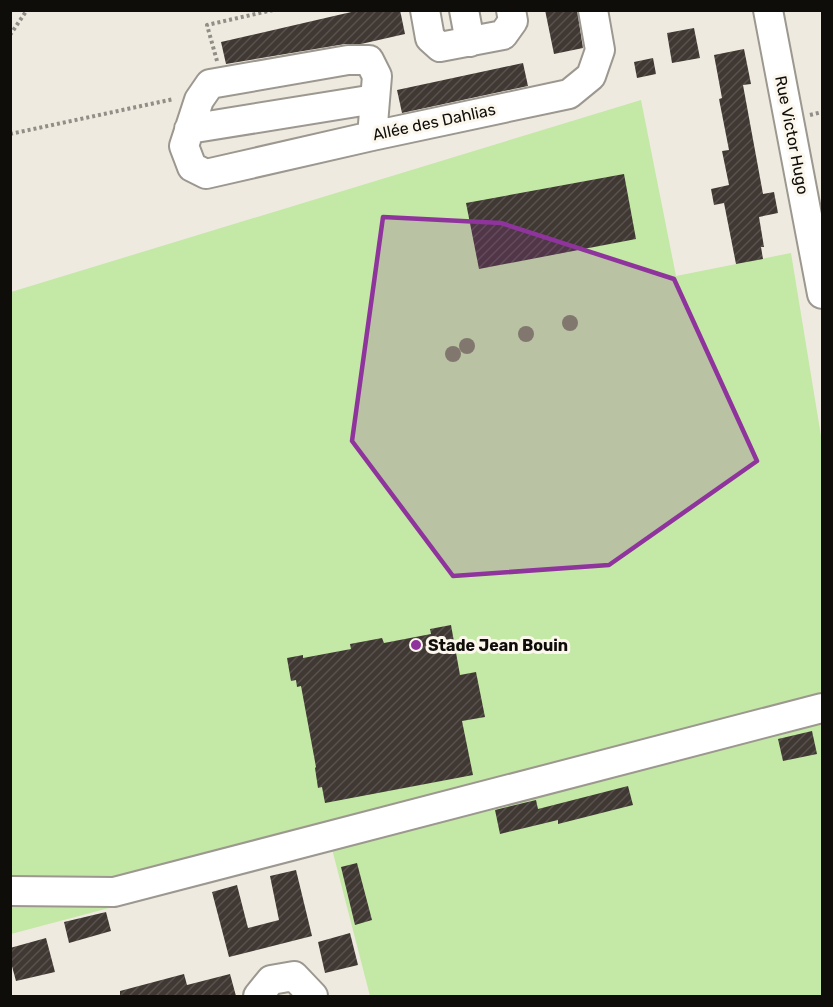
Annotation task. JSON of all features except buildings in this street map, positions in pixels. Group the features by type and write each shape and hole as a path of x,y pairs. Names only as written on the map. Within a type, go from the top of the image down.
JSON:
{"street":[{"path":"425,10 430,38 440,47 503,35 513,21 511,10"},
{"path":"464,10 470,42"},
{"name":"Allée des Dahlias","path":"189,129 184,146 192,167 206,174 569,94 591,76 600,50 593,10"},
{"name":"Rue Victor Hugo","path":"768,10 822,294"},
{"path":"372,136 377,76 369,60 348,60 214,86 199,99 189,129 375,99"},
{"path":"10,891 114,891 822,708"},
{"path":"258,996 271,980 294,976 313,996"}],"path":[{"path":"10,35 27,10"},
{"path":"247,10 251,15"},
{"path":"10,134 214,86 207,25 273,10"}],"highlighted area":[{"path":"383,217 501,223 674,279 757,461 609,565 453,576 352,441"}],"green space":[{"name":"Stade Jean Bouin","path":"641,100 676,276 791,253 822,442 822,996 370,996 332,849 11,934 11,292"}],"place":[{"name":"Stade Jean Bouin","path":"416,645"}]}
